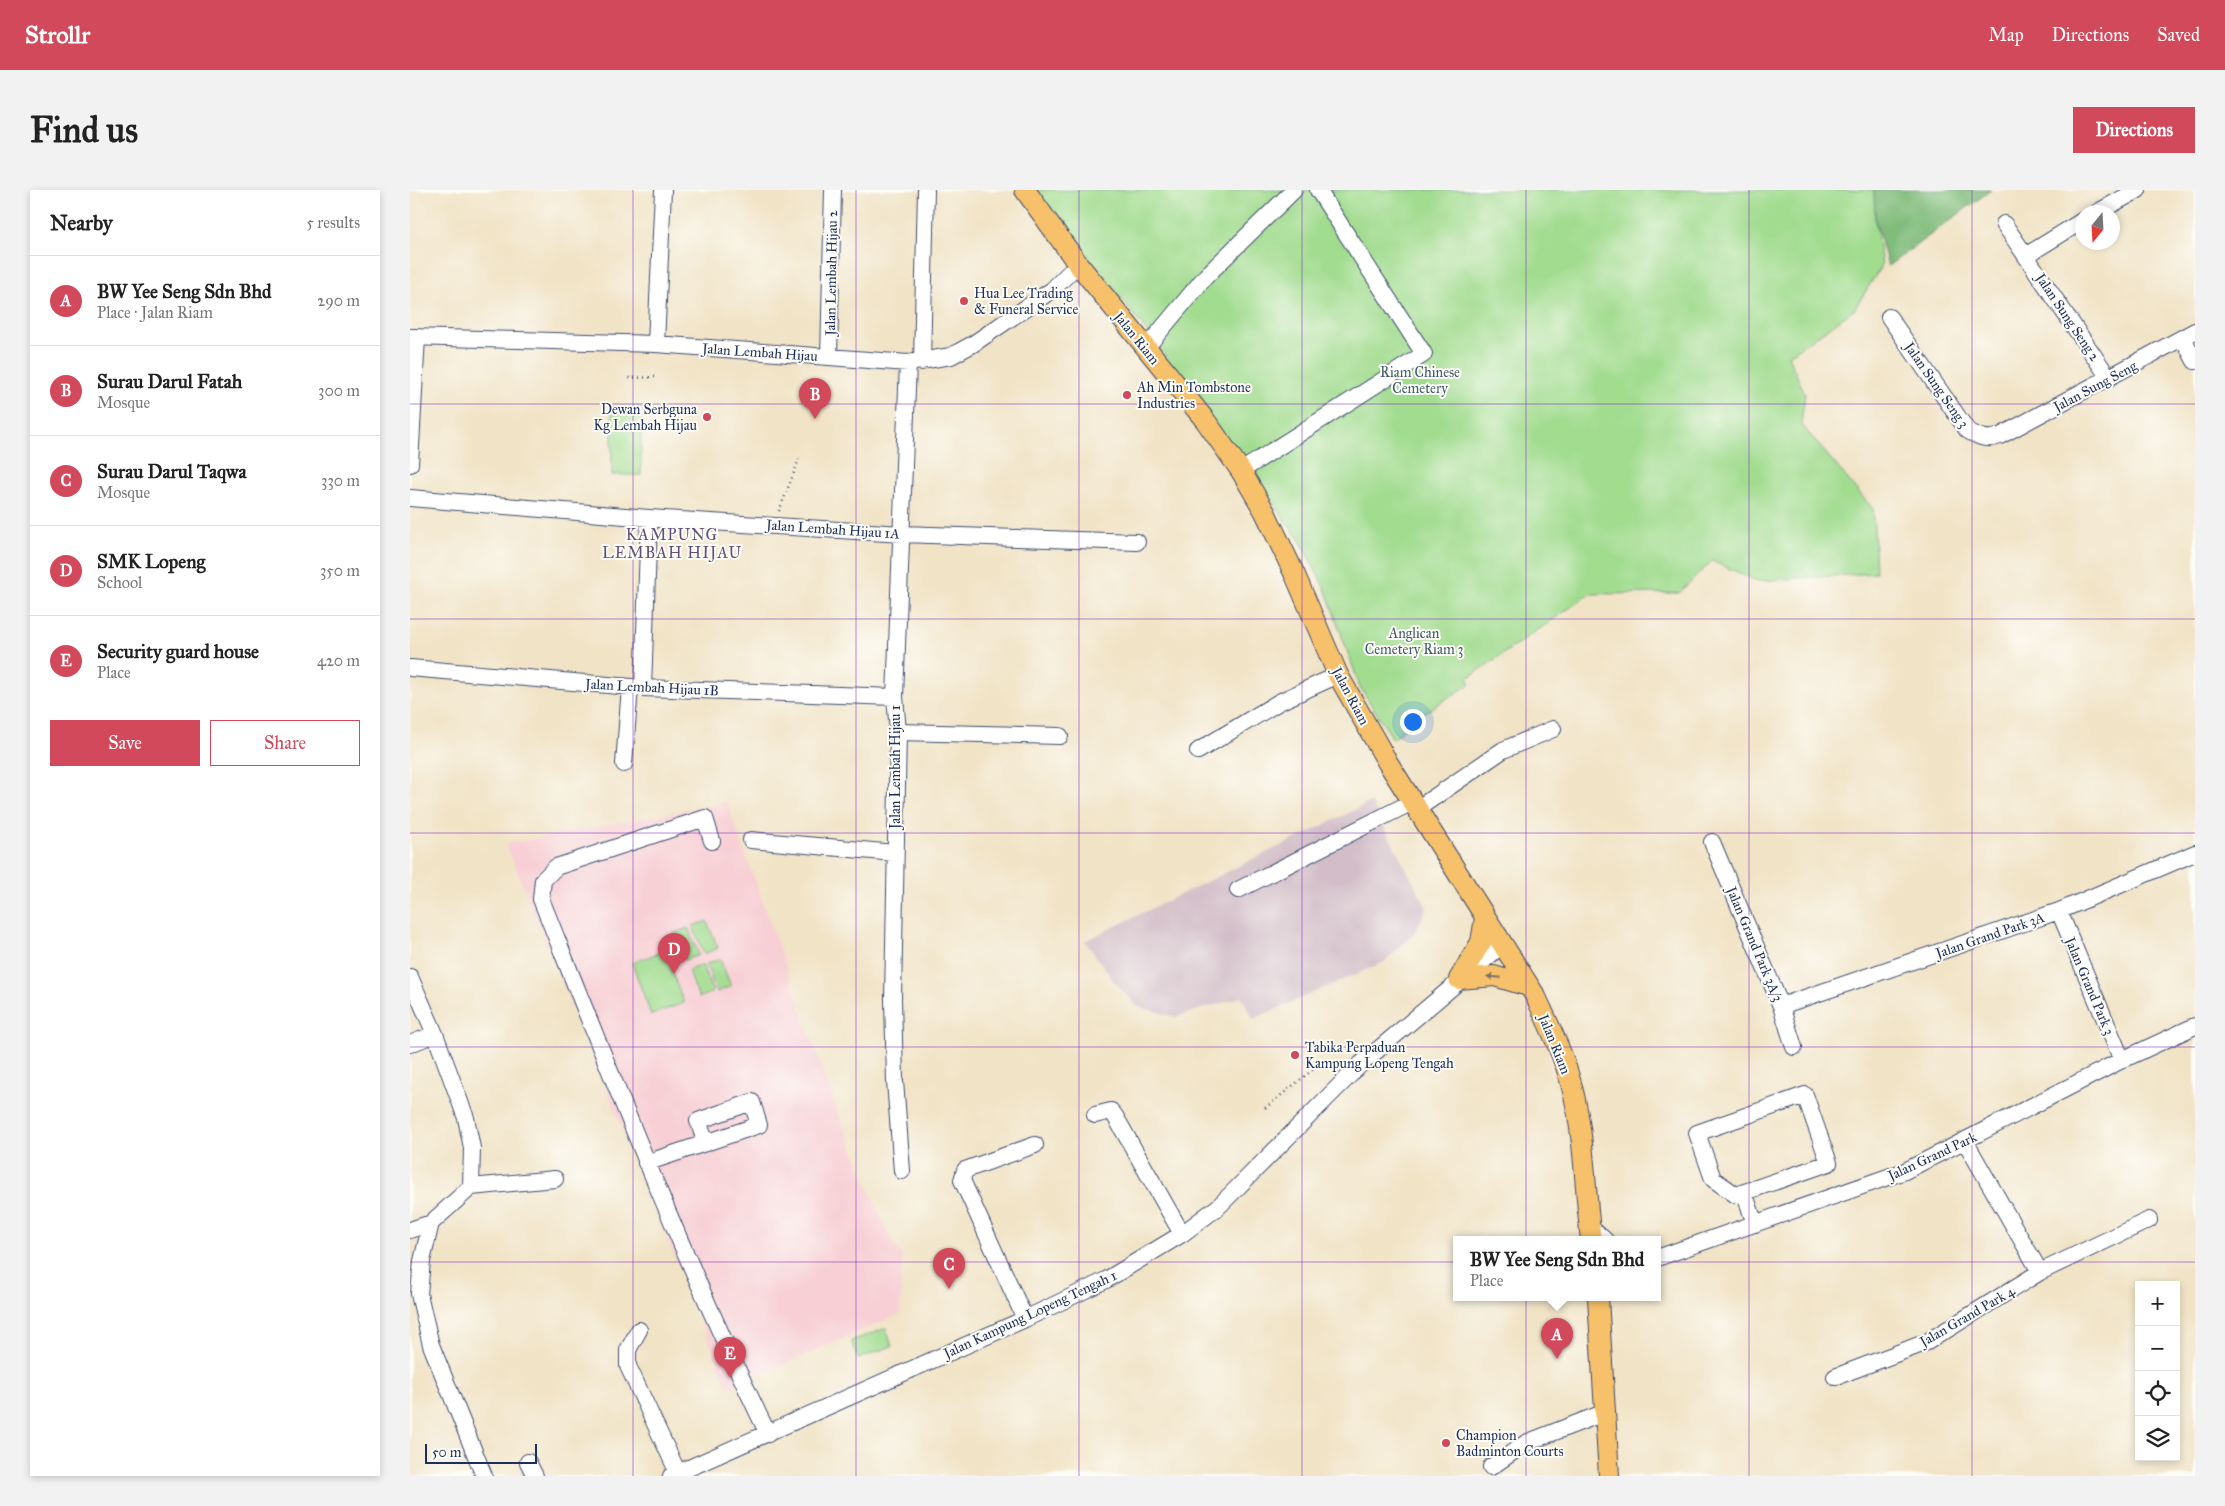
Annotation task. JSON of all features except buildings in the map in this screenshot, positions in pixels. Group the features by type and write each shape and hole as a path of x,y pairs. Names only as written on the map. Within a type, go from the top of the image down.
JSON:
{"main road":[{"name":"Jalan Riam","path":"1025,190 1078,264 1145,349 1205,420 1241,471 1265,512 1295,575 1338,675 1414,805 1528,986 1554,1035 1568,1072 1578,1117 1590,1234"},
{"path":"1459,979 1481,942 1485,918"},
{"path":"1459,979 1494,976 1528,986"},
{"path":"1598,1301 1609,1476"}],"street":[{"path":"656,344 663,190"},
{"name":"Jalan Lembah Hijau 2","path":"829,357 833,190"},
{"name":"Jalan Lembah Hijau 1","path":"902,1171 895,1082 893,999 898,732 895,697 902,534 926,190"},
{"path":"1145,349 1206,276 1294,190"},
{"path":"1241,471 1424,354 1318,190"},
{"path":"2111,205 2138,190"},
{"name":"Jalan Sung Seng 2","path":"2004,224 2027,255 2109,378"},
{"path":"2027,255 2075,225"},
{"name":"Jalan Lembah Hijau","path":"414,337 656,344 915,363 951,356 973,344 1052,290 1078,264"},
{"name":"Jalan Sung Seng 3","path":"1889,317 1967,430 1976,436 1993,439"},
{"path":"2189,335 2195,361"},
{"name":"Jalan Sung Seng","path":"1993,439 2189,335"},
{"path":"410,464 414,337"},
{"name":"Jalan Lembah Hijau 1A","path":"410,498 648,518 774,524 902,534 1137,542"},
{"path":"624,764 636,687 648,518"},
{"name":"Jalan Lembah Hijau 1B","path":"410,668 636,687 895,697"},
{"path":"1198,752 1280,702 1338,675"},
{"path":"1238,890 1414,805 1503,750 1553,729"},
{"path":"898,732 1060,736"},
{"path":"712,841 705,818 556,867 543,880 541,899 646,1164 768,1434"},
{"path":"751,840 895,853"},
{"name":"Jalan Grand Park 3A/3","path":"1712,842 1780,1006 1794,1047"},
{"name":"Jalan Grand Park 3A","path":"1780,1006 2059,911 2195,853"},
{"name":"Jalan Grand Park 3","path":"2059,911 2122,1060"},
{"name":"Jalan Kampung Lopeng Tengah 1","path":"674,1475 1025,1319 1106,1280 1182,1234 1218,1207 1360,1064 1459,979 1502,945"},
{"path":"410,977 435,1034 466,1118 472,1148 471,1187"},
{"name":"Jalan Grand Park","path":"1661,1257 1905,1171 2122,1060 2195,1026"},
{"path":"410,1044 435,1034"},
{"path":"1805,1095 1829,1163 1744,1192 1736,1195 1713,1179 1697,1133 1805,1095"},
{"path":"1095,1116 1111,1112 1115,1116 1182,1234"},
{"path":"1965,1141 2040,1272"},
{"path":"646,1164 706,1143"},
{"path":"1025,1319 962,1180 965,1170 1036,1145"},
{"path":"410,1230 431,1223 471,1187 555,1179"},
{"path":"1744,1192 1755,1224"},
{"name":"Jalan Grand Park 4","path":"1835,1377 1927,1342 2040,1272 2149,1220"},
{"path":"431,1223 422,1261 419,1294 431,1345 484,1476"},
{"path":"639,1330 628,1350 628,1366 674,1475"},
{"path":"1491,1467 1526,1443 1606,1412"}],"path":[{"path":"629,378 657,377"},
{"path":"774,524 800,457"},
{"path":"1265,1108 1316,1068"}],"shaded area":[{"path":"727,802 835,1105 887,1232 902,1256 900,1314 728,1388 506,844"},
{"path":"1371,802 1427,908 1414,934 1384,962 1253,1019 1242,997 1175,1017 1137,1006 1113,980 1085,941"}],"green space":[{"name":"Riam Chinese Cemetery","path":"1036,190 1874,190 1875,219 1882,265 1854,310 1788,356 1805,394 1801,424 1873,509 1876,573 1757,581 1712,561 1679,593 1590,594 1468,678 1470,684 1413,720 1393,739 1360,687 1326,591 1301,542 1158,346"},
{"path":"1874,190 1991,190 1888,266 1875,219"},
{"path":"612,406 641,407 641,475 612,475"},
{"path":"707,921 718,948 704,954 693,926"},
{"path":"688,928 699,955 685,960 674,933"},
{"path":"664,951 684,1003 651,1015 632,963"},
{"path":"720,959 731,986 717,992 706,964"},
{"path":"702,965 713,992 699,998 688,970"},
{"path":"886,1328 892,1346 858,1359 851,1341"}],"place":[{"name":"Hua Lee Trading & Funeral Service","path":"964,301"},
{"name":"Ah Min Tombstone Industries","path":"1127,395"},
{"name":"Dewan Serbguna Kg Lembah Hijau","path":"707,417"},
{"name":"Surau Darul Fatah","path":"815,419"},
{"name":"SMK Lopeng","path":"674,974"},
{"name":"Tabika Perpaduan Kampung Lopeng Tengah","path":"1295,1055"},
{"name":"Surau Darul Taqwa","path":"949,1289"},
{"name":"BW Yee Seng Sdn Bhd","path":"1557,1359"},
{"name":"Security guard house","path":"730,1378"},
{"name":"Champion Badminton Courts","path":"1446,1443"}],"district":[{"name":"KAMPUNG LEMBAH HIJAU","path":"672,543"}],"park label":[{"name":"Anglican Cemetery Riam 3","path":"1414,642"}]}
